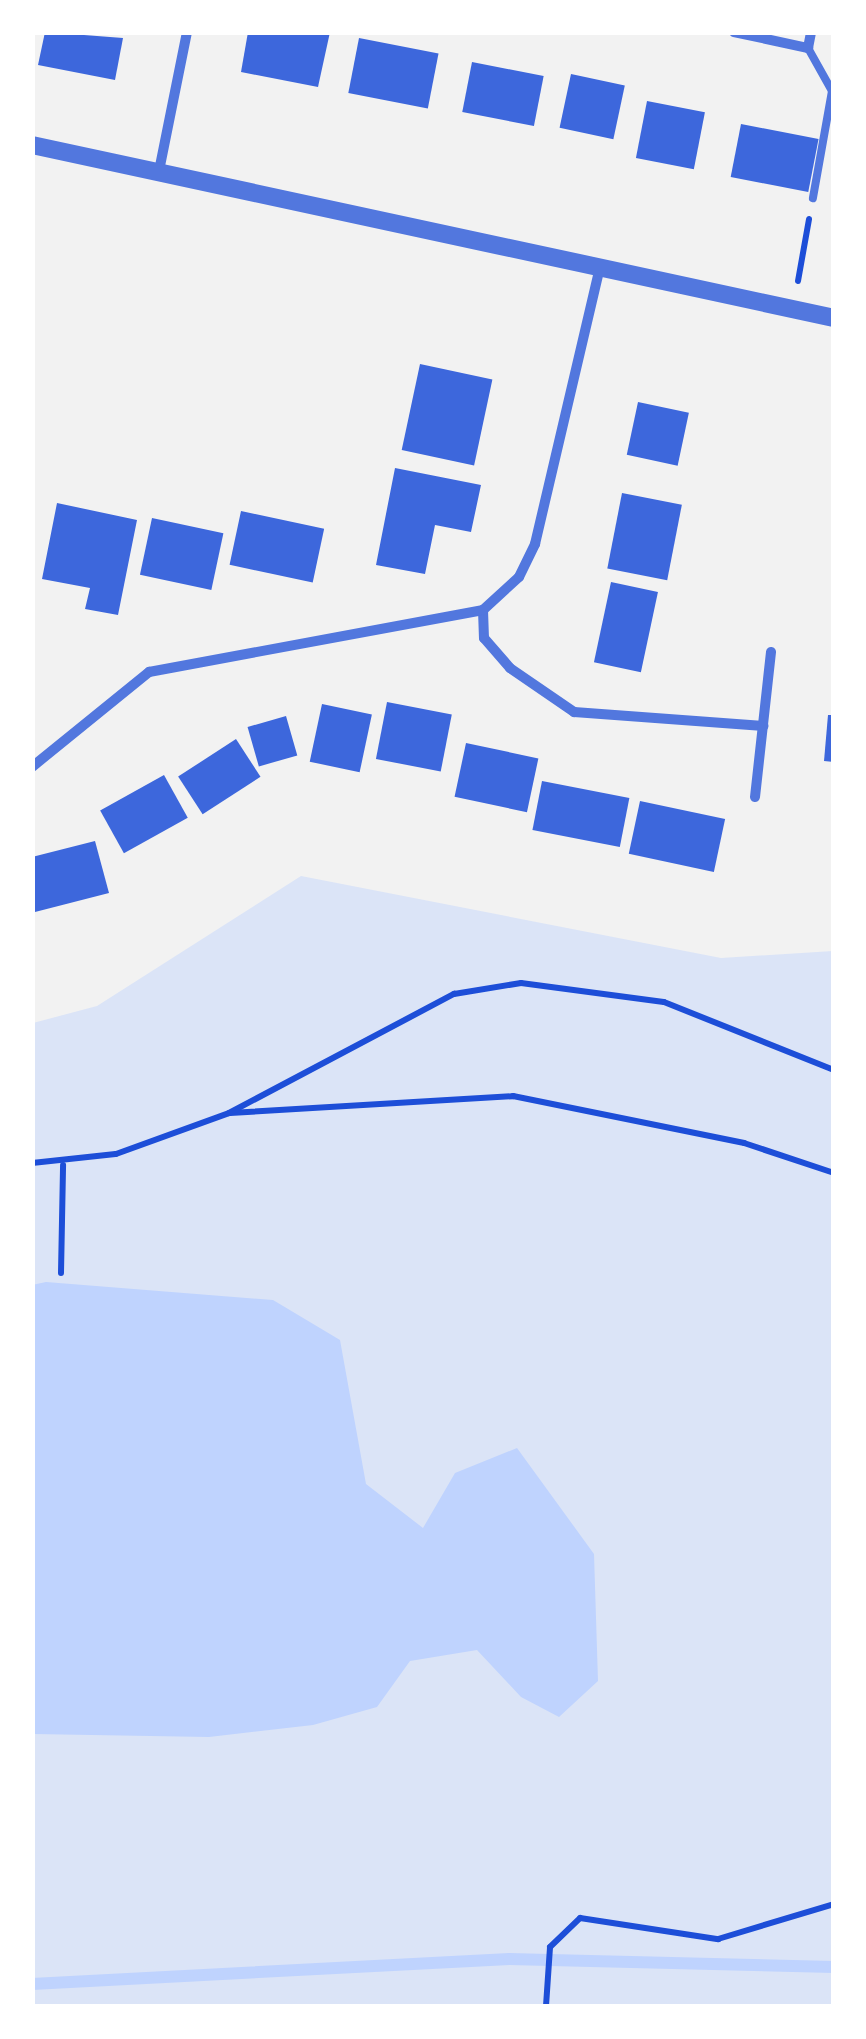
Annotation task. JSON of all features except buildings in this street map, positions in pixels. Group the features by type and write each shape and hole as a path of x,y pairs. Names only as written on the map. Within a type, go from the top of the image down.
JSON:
{"street":[{"path":"159,171 187,32"},
{"path":"734,32 808,48 811,32"},
{"path":"32,145 834,318"},
{"path":"32,767 149,672 482,610 519,577 536,544 600,267"},
{"path":"482,610 484,638 510,668 574,712 763,726"},
{"path":"755,797 771,652"}],"lane":[{"path":"808,48 832,92 813,198"}],"path":[{"path":"793,310 813,198"},
{"path":"32,1163 62,1165 116,1154 228,1113 454,994 521,982 664,1002 834,1070"},
{"path":"228,1113 513,1096 744,1142 834,1172"},
{"path":"61,1273 62,1165"},
{"path":"546,2006 543,1978 550,1947 580,1918 718,1939 834,1904"}],"shaded area":[{"path":"301,876 721,958 833,951 833,2006 33,2006 33,1023 97,1006"}],"water":[{"path":"46,1282 273,1300 340,1340 366,1484 423,1528 455,1473 517,1448 594,1554 598,1681 559,1717 521,1697 477,1650 410,1661 377,1707 313,1725 209,1737 33,1734 32,1285"}],"waterway":[{"path":"32,1984 509,1959 834,1967"}]}
